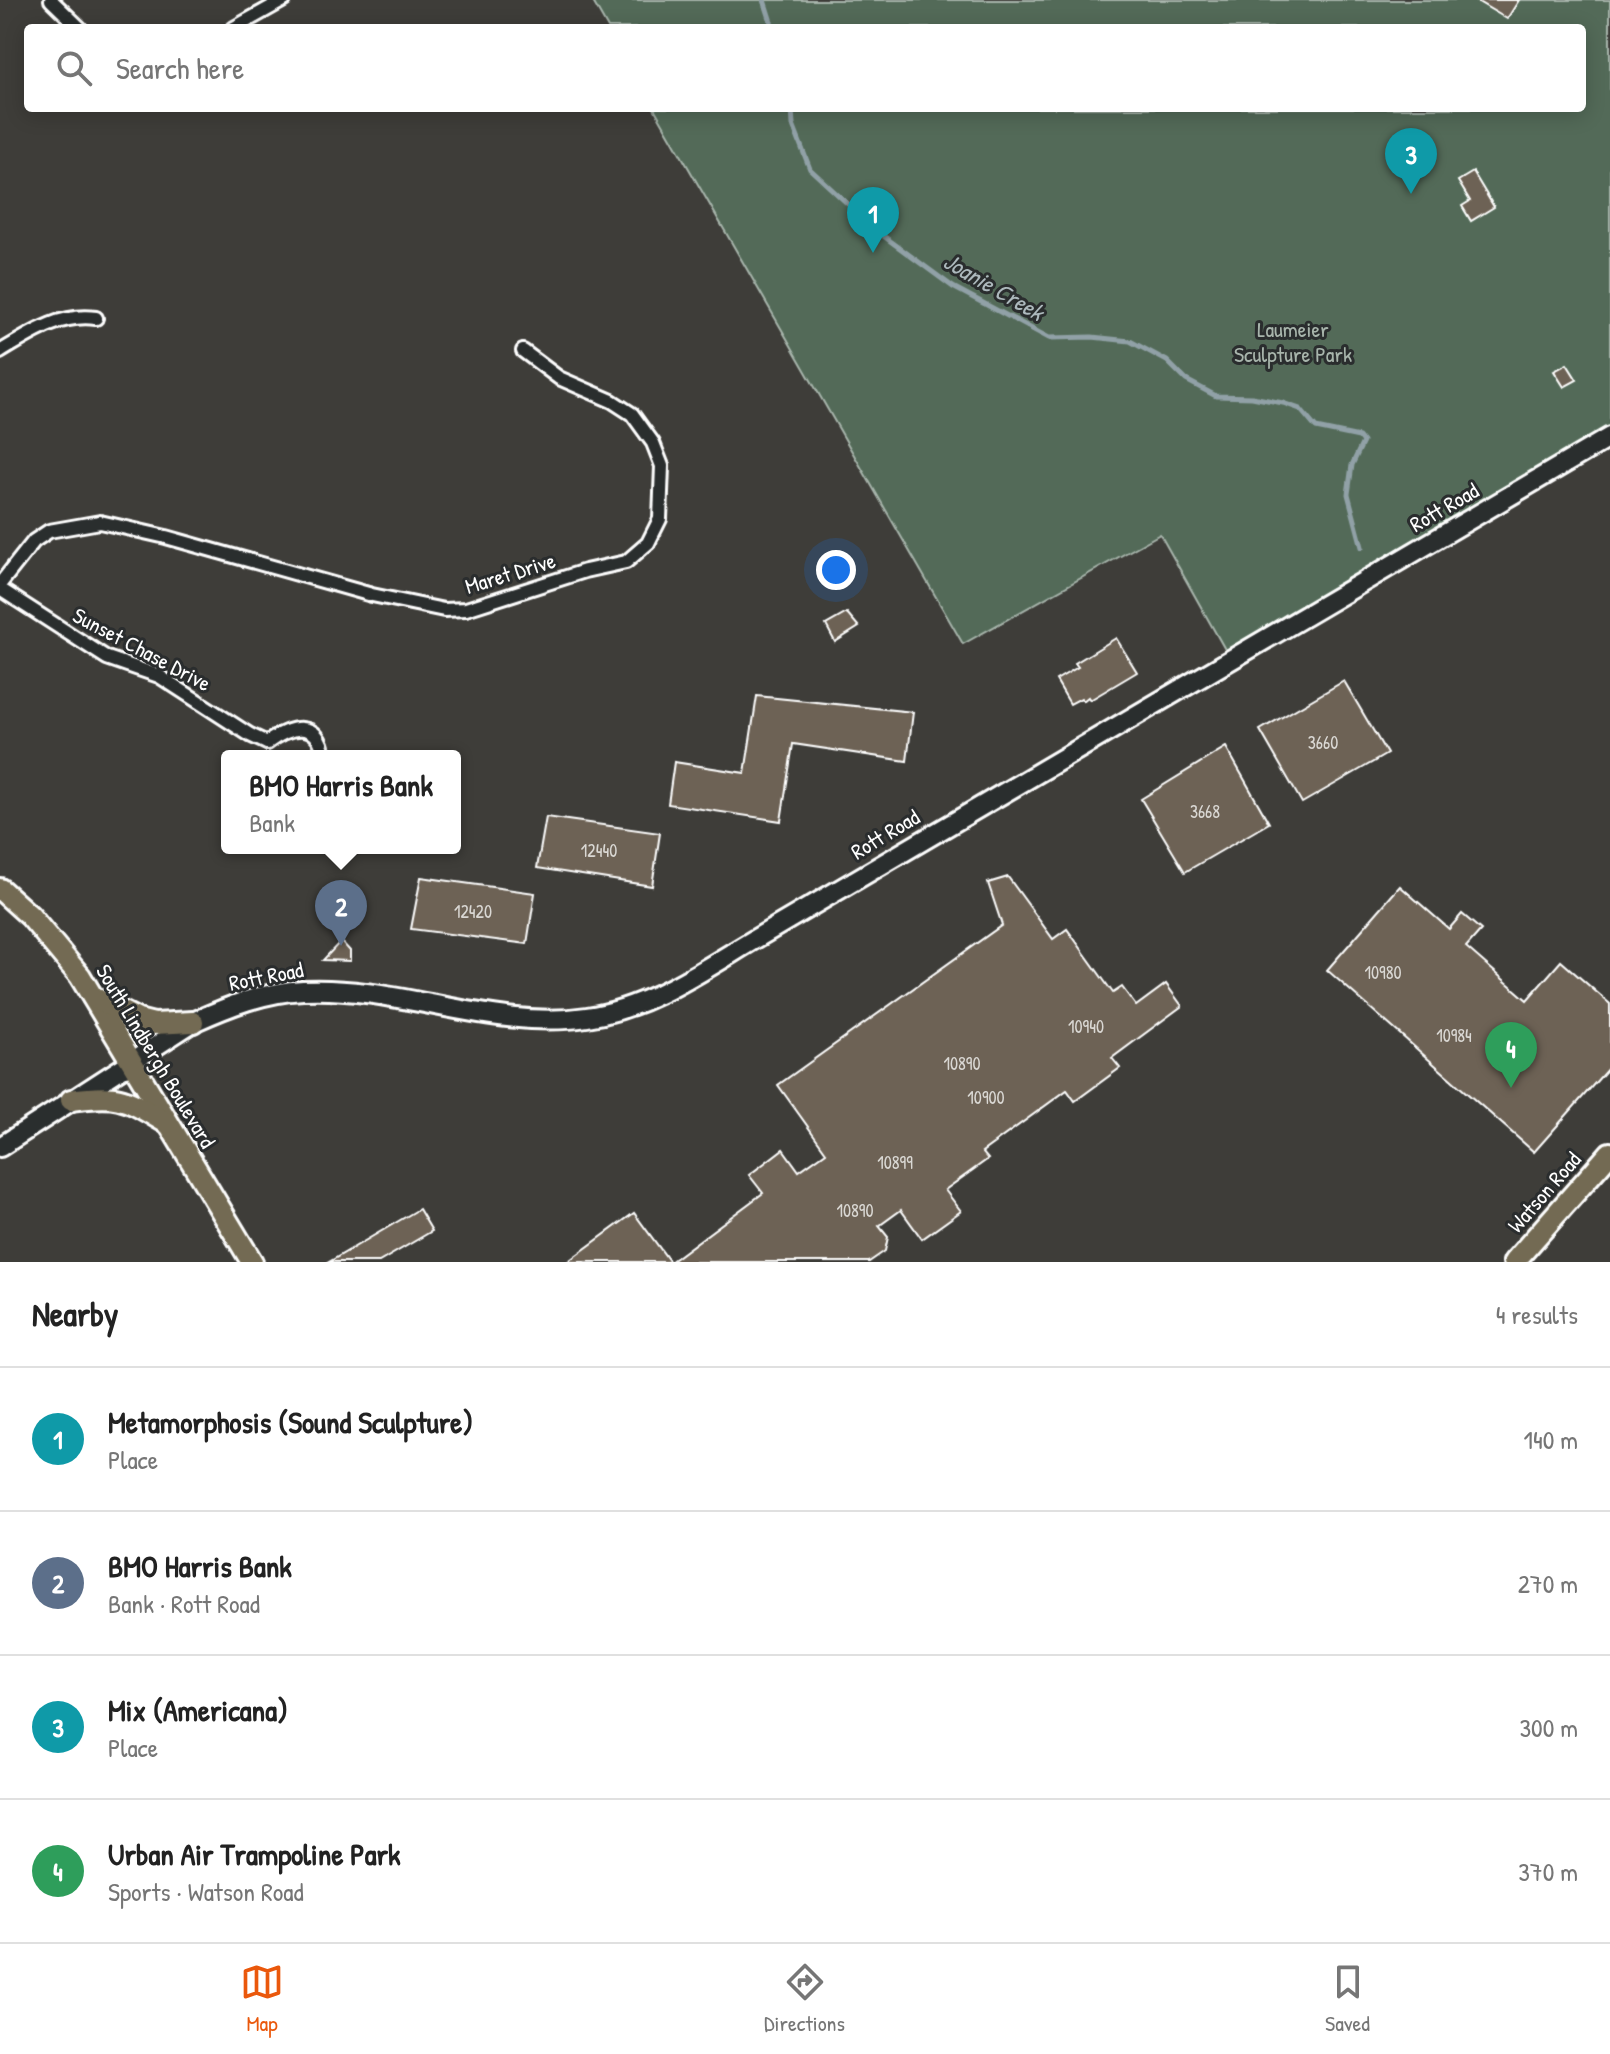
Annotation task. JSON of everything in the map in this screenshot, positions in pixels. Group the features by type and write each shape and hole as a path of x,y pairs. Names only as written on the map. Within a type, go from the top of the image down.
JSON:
{"main road":[{"name":"South Lindbergh Boulevard","path":"0,889 55,943 93,997 252,1262"},
{"path":"93,997 138,1020 154,1024 193,1022"},
{"path":"71,1100 104,1095 117,1097 128,1100 170,1125"},
{"name":"Watson Road","path":"1514,1262 1610,1153"}],"street":[{"path":"51,0 76,24"},
{"path":"241,24 284,0"},
{"path":"0,352 59,320 80,316 96,318"},
{"name":"Maret Drive","path":"0,587 34,541 49,531 100,522 166,537 372,595 444,610 466,609 585,571 626,562 648,543 660,519 662,466 653,443 632,414 612,401 559,378 523,351"},
{"name":"Rott Road","path":"0,1147 193,1022 247,1000 306,990 374,995 537,1019 590,1017 636,1004 748,943 1610,437"},
{"name":"Sunset Chase Drive","path":"0,587 107,658 159,676 269,749 278,735 299,727 320,740 322,750"}],"green space":[{"name":"Laumeier Sculpture Park","path":"592,0 1610,0 1610,428 1227,653 1160,534 963,644 656,112 1586,112 1586,24 606,24"}],"building":[{"path":"1475,0 1519,0 1507,19"},
{"path":"1473,172 1494,207 1471,221 1462,206 1470,201 1458,181"},
{"path":"1567,364 1577,380 1564,387 1554,371"},
{"path":"847,613 859,627 835,642 826,625"},
{"path":"1116,638 1137,672 1090,700 1088,697 1083,701 1081,698 1070,704 1056,680 1078,667 1075,663"},
{"path":"1344,681 1387,754 1302,803 1260,730"},
{"path":"757,696 913,712 907,761 793,744 781,821 668,804 674,762 745,773"},
{"path":"1226,747 1269,823 1185,872 1141,799"},
{"path":"546,817 660,833 652,886 537,868"},
{"path":"421,877 535,893 527,944 411,929"},
{"path":"1008,877 1053,939 1067,929 1113,993 1122,987 1136,1006 1166,984 1182,1006 1112,1058 1120,1068 1075,1101 1067,1090 982,1152 988,1159 945,1190 961,1211 922,1239 901,1210 879,1226 888,1237 885,1251 869,1262 670,1262 763,1193 749,1175 783,1149 799,1171 826,1152 778,1085 1002,925 988,883"},
{"path":"1400,886 1449,929 1462,914 1481,930 1466,947 1527,1000 1561,961 1610,1004 1610,1066 1534,1152 1327,970"},
{"path":"341,941 350,951 350,961 323,960"},
{"path":"419,1209 432,1231 379,1262 329,1262"},
{"path":"634,1213 670,1262 567,1262"}],"waterway":[{"name":"Joanie Creek","path":"764,0 772,24"},
{"name":"Joanie Creek","path":"792,112 793,125 810,169 878,232 953,287 1049,338 1092,337 1130,341 1167,361 1186,380 1216,396 1252,397 1283,403 1300,409 1316,428 1359,437 1363,442 1352,465 1348,494 1362,547"}],"place":[{"name":"Mix (Americana)","path":"1411,194"},
{"name":"Metamorphosis (Sound Sculpture)","path":"873,253"},
{"name":"BMO Harris Bank","path":"341,946"},
{"name":"Urban Air Trampoline Park","path":"1511,1088"}]}
